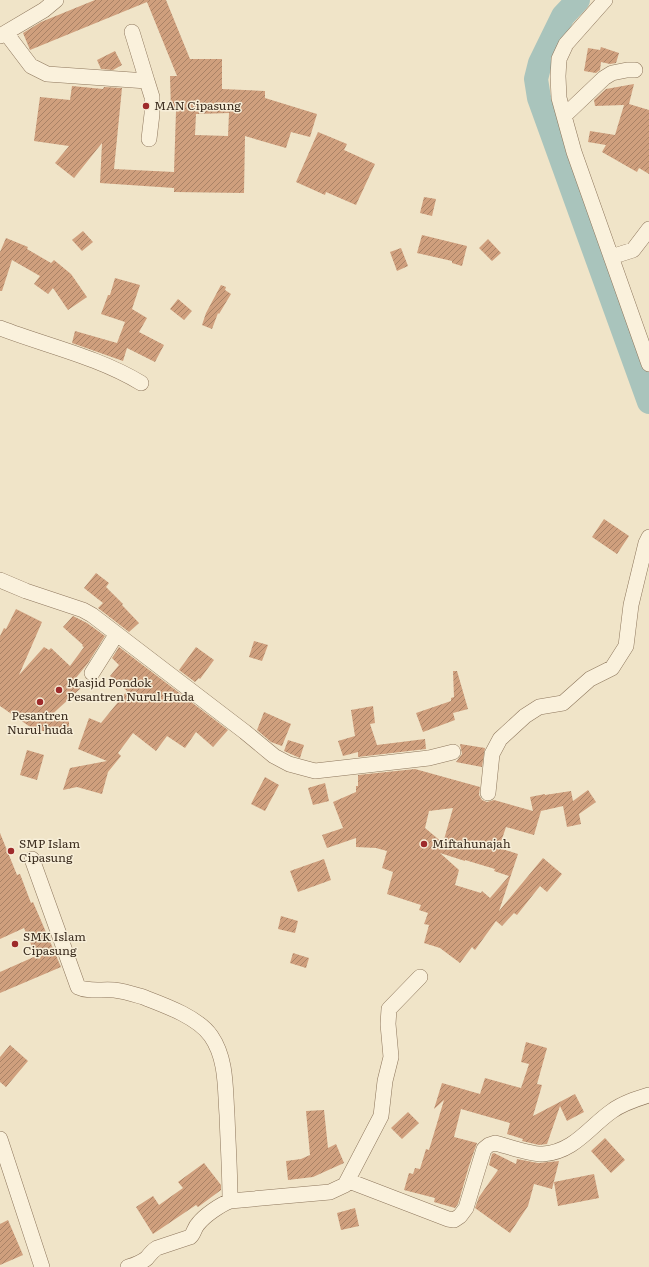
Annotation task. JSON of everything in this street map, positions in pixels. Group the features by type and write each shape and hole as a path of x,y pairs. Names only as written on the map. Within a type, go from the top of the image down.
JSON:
{"street":[{"path":"56,0 44,10 3,34 31,66 47,74 147,81"},
{"path":"605,0 566,44 560,59 558,76 559,98 574,152 649,364"},
{"path":"132,32 152,97 152,114 149,139"},
{"path":"564,116 604,78 612,73 635,70"},
{"path":"611,257 633,250 649,229"},
{"path":"0,328 96,361 130,376 141,383"},
{"path":"488,793 492,754 500,739 530,713 539,708 563,703 590,679 612,668 626,646 631,604 646,542 649,537"},
{"path":"0,580 26,591 83,610 92,615 116,635 245,732 274,756 289,764 315,771 430,758 453,752"},
{"path":"92,673 116,635"},
{"path":"32,859 78,987 83,989 129,992 170,1008 192,1020 210,1035 216,1045 222,1057 226,1084 230,1200"},
{"path":"128,1267 139,1264 157,1248 190,1238 198,1224 230,1200 330,1192 345,1185 349,1181 381,1116 391,1057 388,1024 389,1009 420,977"},
{"path":"349,1181 421,1210 454,1220 460,1216 466,1208 484,1149 489,1144 495,1143 543,1154 565,1150 586,1135 612,1111 635,1099 649,1095"},
{"path":"0,1139 42,1267"}],"building":[{"path":"95,0 166,0 190,59 222,59 222,89 265,91 265,98 317,114 310,137 291,132 286,148 245,136 244,193 174,192 174,188 100,183 102,143 74,178 55,163 69,146 34,141 40,97 70,100 72,86 103,89 104,87 122,88 114,169 174,172 176,111 171,111 170,76 177,76 147,2 30,50 23,33 41,22","holes":["229,113 228,136 195,135 196,114"]},
{"path":"601,47 619,53 616,63 610,64 601,62 600,70 596,73 584,71 588,48 600,50"},
{"path":"115,51 122,65 113,70 101,69 97,60"},
{"path":"634,84 629,104 649,110 649,174 639,168 637,172 602,152 606,145 588,142 590,131 615,135 624,105 595,106 594,100 606,89"},
{"path":"318,132 347,144 344,150 375,164 356,205 326,192 325,195 296,182"},
{"path":"424,197 436,199 432,216 420,213"},
{"path":"83,231 93,242 82,251 72,240"},
{"path":"422,235 467,246 462,266 452,263 452,261 417,253"},
{"path":"6,238 28,247 27,249 51,263 54,260 71,274 87,297 68,310 53,288 48,294 34,284 40,276 12,260 2,291 0,291 0,252"},
{"path":"488,239 501,253 492,261 479,248"},
{"path":"401,248 408,266 397,271 390,252"},
{"path":"115,278 140,285 132,309 147,318 139,332 164,345 155,362 127,348 123,361 72,343 75,331 117,343 125,322 101,314 108,295 110,295"},
{"path":"221,285 226,287 225,290 231,294 219,314 218,313 212,329 202,325 206,313"},
{"path":"178,299 192,311 184,320 170,309"},
{"path":"604,519 629,536 617,554 592,537"},
{"path":"96,573 109,583 106,587 139,623 129,632 98,608 103,603 84,588"},
{"path":"16,609 42,622 19,675 44,647 49,650 51,648 70,666 84,647 63,627 73,616 87,623 105,636 88,663 75,679 82,687 47,719 69,719 69,731 36,731 0,706 0,636 4,628 6,629"},
{"path":"254,641 268,645 262,661 249,657"},
{"path":"119,647 228,730 213,747 196,732 185,748 167,736 156,751 133,733 118,753 121,756 108,772 102,794 77,787 63,790 70,768 107,761 78,749 89,718 101,723 127,691 110,676 119,665 112,658"},
{"path":"196,647 214,660 200,679 199,678 195,682 179,670"},
{"path":"453,671 457,671 468,709 453,713 455,720 423,732 416,713 451,701 451,698 454,697"},
{"path":"373,706 375,723 370,724 377,745 425,739 426,749 358,757 358,752 343,756 338,741 355,736 351,710"},
{"path":"264,712 291,724 282,746 271,742 257,730"},
{"path":"288,740 304,745 300,758 284,751"},
{"path":"460,744 485,748 482,767 456,762 462,754"},
{"path":"27,750 44,755 37,780 20,775"},
{"path":"415,769 480,787 479,795 482,800 487,802 494,800 533,811 530,797 545,794 571,791 573,801 588,790 596,802 579,814 581,824 567,827 563,806 541,811 534,835 506,827 499,848 518,854 499,911 543,858 562,874 547,892 540,886 517,915 514,913 502,926 496,921 475,950 472,947 460,963 440,948 424,943 429,925 424,924 428,913 419,910 421,905 387,894 393,872 382,868 387,851 376,848 356,847 356,838 327,848 322,835 343,828 333,802 356,792 356,786 358,786 358,775","holes":["453,808 443,843 425,828 429,811","440,853 495,869 494,871 509,876 490,898 482,891 481,893 455,885 459,870"]},
{"path":"265,777 279,785 265,811 251,804"},
{"path":"325,783 329,801 313,805 308,788"},
{"path":"0,833 17,875 20,874 31,903 33,902 61,967 0,993 0,972 36,956 24,928 0,939"},
{"path":"324,859 331,880 298,892 290,871"},
{"path":"281,916 298,921 295,933 278,929"},
{"path":"293,953 309,958 306,968 290,963"},
{"path":"526,1042 547,1048 537,1084 542,1085 533,1116 575,1094 584,1112 567,1121 560,1106 547,1144 539,1145 522,1141 523,1139 507,1134 510,1123 461,1109 454,1137 477,1143 458,1204 455,1208 434,1202 435,1198 404,1190 409,1173 413,1174 415,1168 420,1169 426,1149 429,1150 444,1100 434,1109 442,1083 480,1094 485,1078 521,1088 529,1064 521,1062"},
{"path":"10,1045 28,1061 6,1087 0,1082 0,1057"},
{"path":"324,1110 328,1148 336,1144 344,1163 313,1177 288,1180 286,1161 301,1159 310,1155 306,1111"},
{"path":"408,1112 419,1123 402,1139 391,1128"},
{"path":"605,1138 625,1160 611,1173 591,1151"},
{"path":"494,1153 516,1164 517,1159 538,1163 559,1161 552,1189 534,1184 528,1206 510,1233 475,1208 479,1197 498,1170 489,1165 492,1154"},
{"path":"204,1163 221,1185 221,1190 198,1207 196,1205 153,1234 136,1207 153,1196 159,1205 183,1188 178,1182"},
{"path":"594,1174 599,1198 558,1206 554,1182"},
{"path":"355,1208 359,1226 341,1230 337,1213"},
{"path":"8,1220 23,1255 0,1265 0,1224"}],"waterway":[{"path":"578,0 563,16 540,63 536,79 539,98 649,402"}],"place":[{"name":"MAN Cipasung","path":"146,106"},
{"name":"Masjid Pondok Pesantren Nurul Huda","path":"59,690"},
{"name":"Pesantren Nurul huda","path":"40,702"},
{"name":"Miftahunajah","path":"424,844"},
{"name":"SMP Islam Cipasung","path":"11,851"},
{"name":"SMK Islam Cipasung","path":"15,944"}]}
